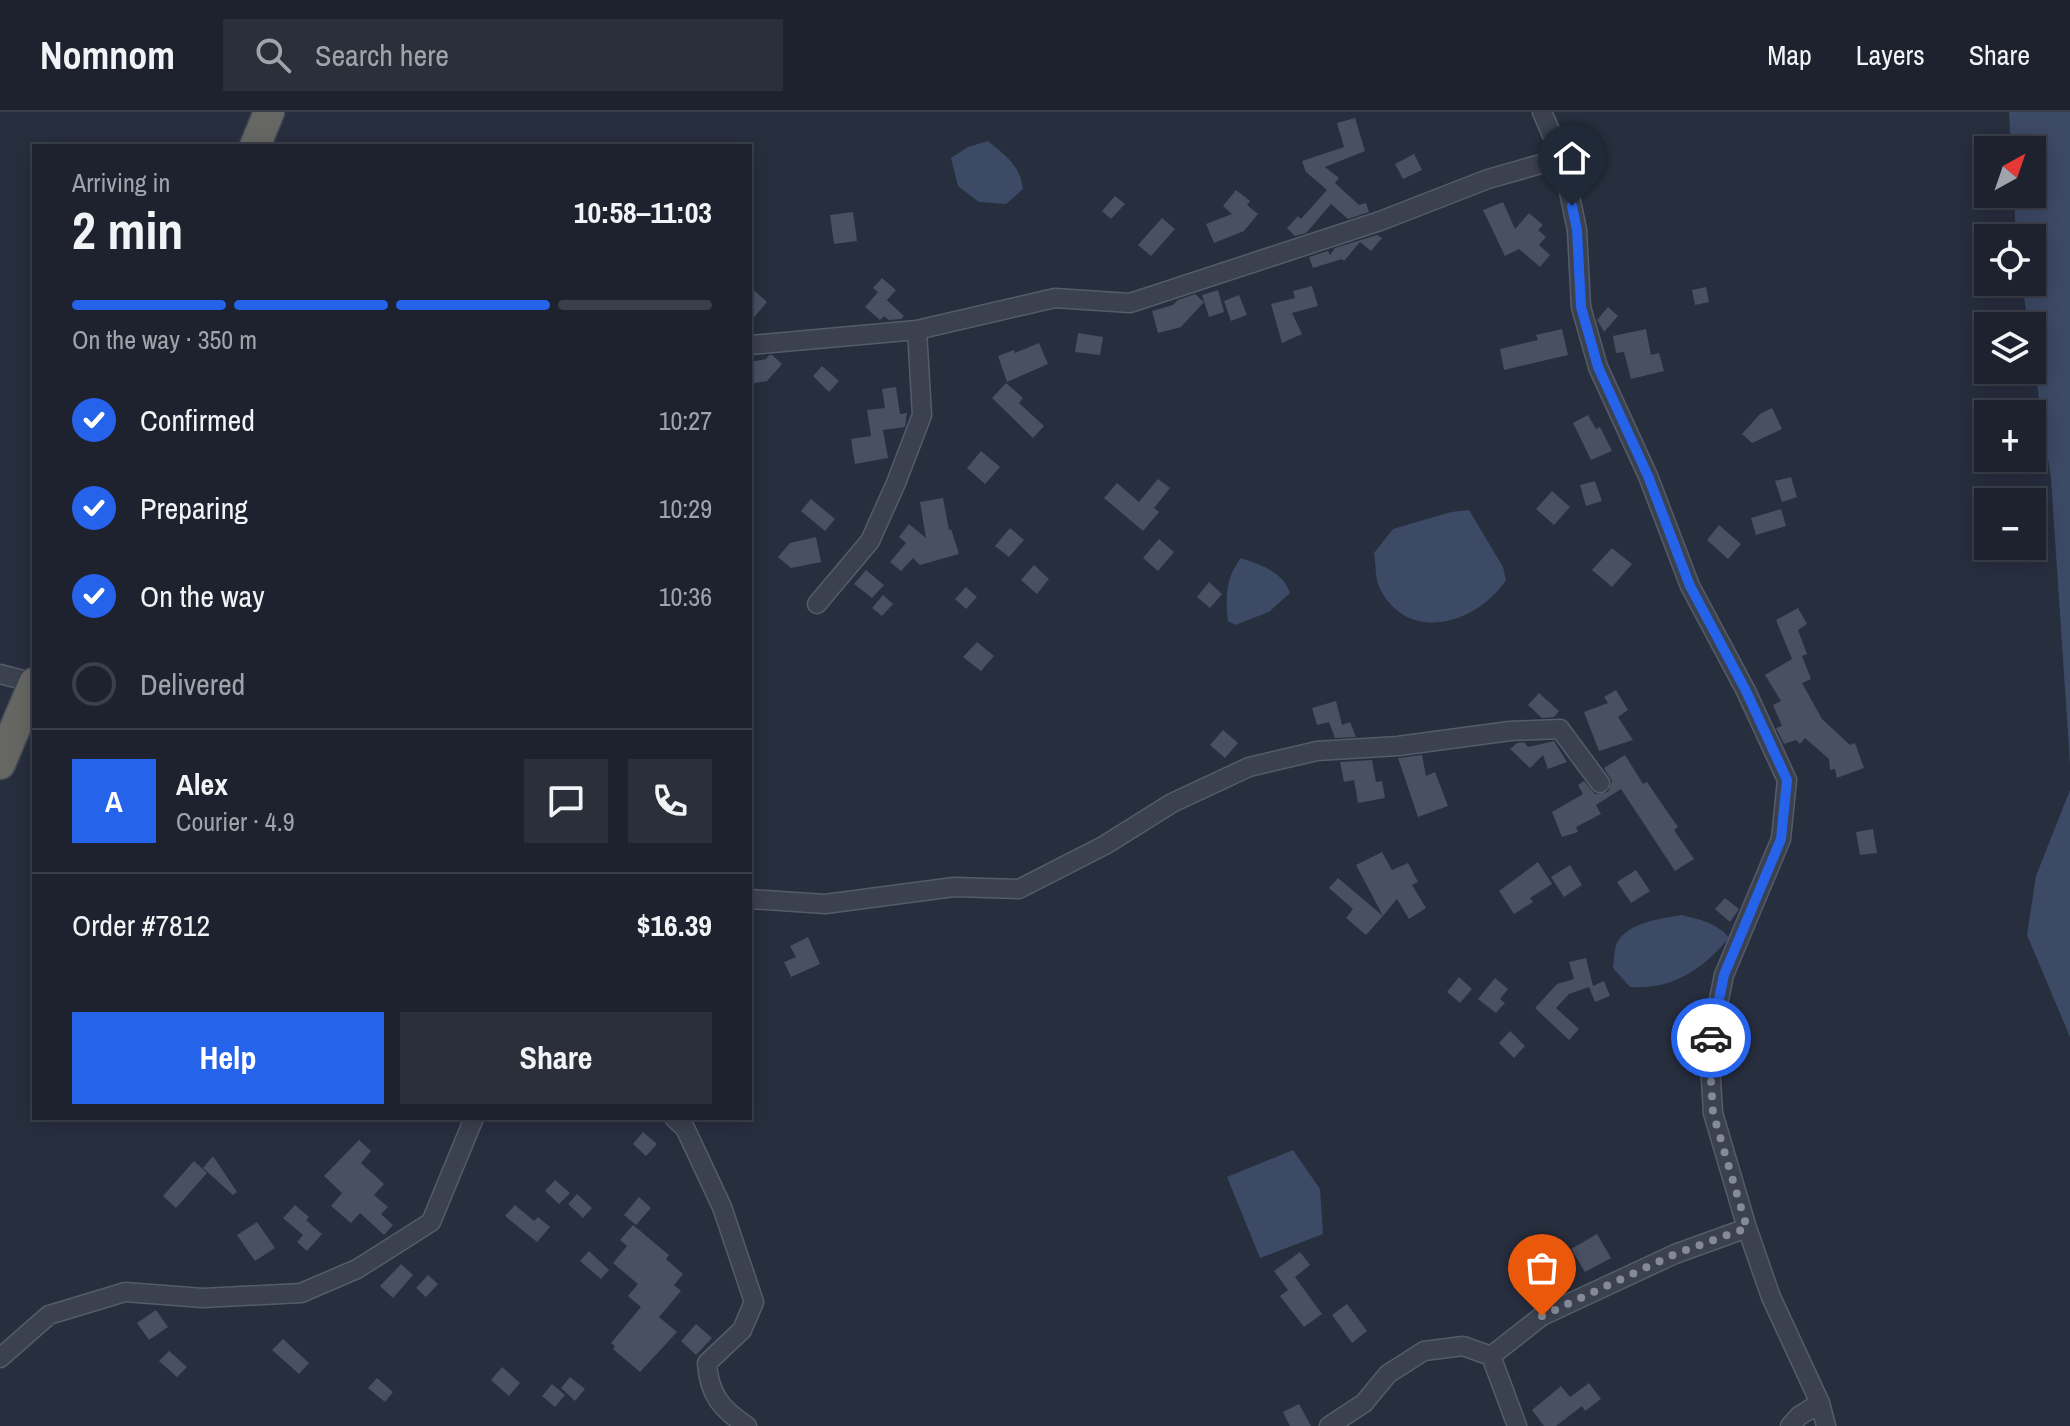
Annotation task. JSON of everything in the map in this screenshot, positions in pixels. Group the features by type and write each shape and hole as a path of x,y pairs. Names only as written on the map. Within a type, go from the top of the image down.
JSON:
{"highway":[{"path":"256,144 269,112"},
{"path":"0,764 32,688"}],"street":[{"path":"1542,112 1562,158 1577,230 1581,307 1598,367 1648,476 1690,586 1746,691 1787,780 1781,839 1724,975 1709,1048 1713,1113 1747,1228 1771,1297 1820,1403 1826,1426"},
{"path":"752,345 917,330 1055,298 1130,303 1380,221 1488,179 1562,158"},
{"path":"817,604 870,541 922,415 917,330"},
{"path":"0,674 32,682"},
{"path":"752,899 825,904 954,887 1019,889 1105,845 1172,803 1236,773 1317,751 1398,746 1510,731 1560,729 1600,783"},
{"path":"0,1358 49,1315 125,1292 203,1298 301,1293 357,1269 431,1222 473,1120"},
{"path":"676,1120 685,1128 722,1207 754,1302 742,1330 707,1363 709,1386 729,1414 747,1426"},
{"path":"1491,1356 1542,1316 1675,1254 1747,1228"},
{"path":"1329,1426 1364,1403 1388,1374 1424,1351 1463,1346 1491,1356 1517,1426"},
{"path":"1790,1426 1799,1416 1820,1403"}],"water":[{"path":"2009,112 2070,112 2070,764 2051,479 2046,445 2046,400 2039,400 2037,384 2046,384 2046,312 2026,312 2024,296 2046,296 2046,224 2015,224 2015,208 2046,208 2046,136 2010,136"},
{"path":"988,141 1019,173 1023,189 1006,204 979,202 958,186 951,158 968,147"},
{"path":"1469,510 1503,567 1506,580 1494,595 1461,617 1443,622 1425,622 1408,617 1393,606 1380,589 1374,553 1393,529 1451,512"},
{"path":"1241,558 1276,574 1290,593 1269,612 1235,625 1228,621 1227,596 1232,572"},
{"path":"2070,790 2070,1037 2027,935 2036,876"},
{"path":"1681,915 1713,925 1729,938 1709,959 1686,975 1660,985 1630,987 1613,968 1617,943 1637,926"},
{"path":"1293,1150 1320,1189 1323,1234 1260,1258 1227,1177"}],"building":[{"path":"1355,118 1365,151 1325,167 1339,178 1335,183 1359,205 1366,203 1369,212 1348,219 1331,204 1306,233 1295,236 1287,228 1298,216 1301,219 1327,190 1306,172 1302,161 1344,147 1337,123"},
{"path":"1414,154 1422,170 1403,179 1395,164"},
{"path":"1236,190 1250,201 1247,205 1258,214 1244,231 1214,243 1206,224 1232,214 1223,206"},
{"path":"1115,196 1125,204 1111,219 1102,211"},
{"path":"1503,202 1515,229 1529,213 1543,225 1538,230 1546,237 1539,245 1550,255 1540,267 1519,249 1505,256 1483,210"},
{"path":"853,212 857,241 834,244 830,215"},
{"path":"1162,218 1175,229 1151,256 1138,245"},
{"path":"1377,235 1382,238 1371,251 1360,242 1344,261 1313,268 1309,257 1328,251 1330,255 1335,248"},
{"path":"882,278 896,290 887,300 873,288"},
{"path":"1312,286 1318,306 1292,313 1302,334 1282,343 1271,304 1295,298 1293,291"},
{"path":"1706,287 1709,302 1695,305 1692,290"},
{"path":"752,289 767,302 752,320"},
{"path":"1218,290 1224,312 1209,317 1202,295"},
{"path":"878,292 904,316 901,319 889,320 884,316 880,320 865,307"},
{"path":"1195,294 1204,302 1181,327 1158,333 1152,311"},
{"path":"1239,295 1247,315 1231,321 1224,301"},
{"path":"1608,307 1618,316 1604,332 1597,320"},
{"path":"1562,329 1568,355 1504,370 1500,349 1538,340 1536,335"},
{"path":"1646,329 1651,355 1659,353 1664,371 1631,379 1624,352 1616,353 1613,336"},
{"path":"1078,333 1103,337 1100,355 1075,352"},
{"path":"1039,343 1048,364 1007,382 998,356"},
{"path":"772,355 782,364 767,381 752,384 752,362"},
{"path":"822,366 839,381 829,392 813,376"},
{"path":"1006,383 1023,398 1019,403 1044,426 1033,438 992,398"},
{"path":"896,387 900,414 907,413 905,427 883,430 888,458 855,464 851,439 871,436 867,410 885,408 882,389"},
{"path":"1772,408 1782,429 1752,443 1742,434 1760,414"},
{"path":"1588,415 1596,429 1600,427 1612,451 1591,460 1573,423"},
{"path":"981,451 1000,467 985,484 967,468"},
{"path":"1791,477 1797,497 1782,502 1775,481"},
{"path":"1158,479 1170,488 1154,508 1159,512 1143,531 1104,498 1117,483 1139,502"},
{"path":"1595,481 1602,501 1586,506 1580,485"},
{"path":"1552,491 1570,507 1554,525 1536,509"},
{"path":"943,498 949,530 959,554 920,565 913,558 901,571 890,562 906,543 899,537 909,524 926,538 920,502"},
{"path":"811,499 835,519 825,531 801,511"},
{"path":"1781,509 1786,526 1756,535 1751,518"},
{"path":"1719,525 1741,544 1728,559 1707,540"},
{"path":"1010,528 1024,540 1009,557 995,546"},
{"path":"816,537 821,562 791,568 778,557 790,543"},
{"path":"1159,539 1174,552 1158,571 1143,558"},
{"path":"1612,548 1632,564 1612,587 1592,570"},
{"path":"1034,565 1049,579 1037,594 1021,580"},
{"path":"866,570 884,585 872,598 854,584"},
{"path":"1209,582 1222,594 1210,608 1197,597"},
{"path":"966,587 977,597 966,609 955,599"},
{"path":"883,595 893,604 882,616 872,608"},
{"path":"1798,608 1807,624 1798,630 1807,654 1802,656 1811,679 1802,683 1822,719 1850,745 1855,743 1864,768 1837,778 1835,769 1830,770 1829,759 1805,738 1800,744 1796,740 1784,744 1776,728 1782,726 1773,705 1781,701 1765,675 1792,659 1776,620"},
{"path":"977,642 994,656 981,671 963,657"},
{"path":"1616,690 1628,710 1618,717 1633,740 1599,751 1584,712 1608,703 1604,697"},
{"path":"1539,693 1559,711 1554,717 1542,718 1528,705"},
{"path":"1336,701 1342,725 1350,722 1356,737 1335,738 1329,722 1317,725 1312,708"},
{"path":"1223,730 1238,743 1225,758 1210,745"},
{"path":"1554,741 1567,762 1548,769 1543,755 1530,768 1510,749 1517,743 1524,742 1528,747"},
{"path":"1422,755 1426,776 1435,772 1448,806 1418,817 1398,758"},
{"path":"1625,755 1643,784 1647,782 1678,827 1674,830 1694,859 1675,871 1621,789 1596,805 1601,814 1576,827 1578,832 1562,837 1552,812 1583,794 1578,785 1584,781 1595,794 1608,792 1612,781 1604,768"},
{"path":"1372,760 1376,782 1382,781 1385,798 1358,803 1354,780 1344,782 1340,762"},
{"path":"1873,829 1877,853 1860,855 1856,832"},
{"path":"1382,852 1392,870 1408,863 1418,882 1412,885 1426,908 1409,919 1397,899 1383,916 1356,865"},
{"path":"1538,862 1552,884 1530,898 1533,902 1514,914 1499,891"},
{"path":"1570,865 1582,885 1564,897 1551,877"},
{"path":"1636,870 1650,891 1631,903 1617,882"},
{"path":"1338,878 1383,916 1366,935 1346,918 1353,909 1329,888"},
{"path":"1725,898 1739,909 1730,922 1715,909"},
{"path":"808,937 820,964 791,977 784,962 796,957 790,946"},
{"path":"1586,958 1593,986 1604,981 1610,996 1595,1002 1589,987 1569,994 1556,1008 1579,1029 1569,1040 1535,1008 1557,984 1574,979 1569,962"},
{"path":"1459,977 1472,989 1460,1003 1447,992"},
{"path":"1495,978 1508,989 1500,999 1505,1003 1496,1013 1478,999"},
{"path":"1510,1031 1525,1046 1514,1058 1499,1043"},
{"path":"643,1132 657,1144 646,1156 633,1144"},
{"path":"359,1140 371,1151 361,1163 384,1184 374,1195 388,1207 381,1214 393,1225 384,1235 360,1213 351,1223 331,1206 342,1193 324,1176"},
{"path":"213,1156 237,1192 233,1195 203,1168"},
{"path":"194,1161 207,1173 176,1208 163,1196"},
{"path":"555,1180 570,1193 559,1204 545,1191"},
{"path":"577,1194 592,1208 583,1218 568,1204"},
{"path":"639,1197 651,1208 636,1225 624,1215"},
{"path":"295,1205 322,1234 307,1251 297,1242 303,1235 283,1218"},
{"path":"515,1205 534,1221 538,1217 550,1227 537,1242 505,1216"},
{"path":"257,1222 275,1248 255,1261 237,1235"},
{"path":"633,1225 669,1255 666,1259 683,1274 674,1285 681,1291 659,1317 677,1332 640,1372 613,1349 615,1346 611,1343 641,1307 628,1296 638,1284 613,1263 627,1246 620,1240"},
{"path":"1597,1234 1611,1258 1585,1272 1571,1249"},
{"path":"589,1251 609,1270 601,1279 580,1261"},
{"path":"1300,1252 1310,1265 1295,1277 1322,1314 1304,1327 1280,1296 1288,1290 1274,1271"},
{"path":"401,1264 413,1275 393,1298 380,1286"},
{"path":"428,1275 438,1284 426,1297 416,1288"},
{"path":"1347,1304 1367,1331 1352,1343 1332,1315"},
{"path":"156,1310 168,1327 149,1340 137,1323"},
{"path":"696,1324 712,1338 696,1355 681,1341"},
{"path":"283,1339 309,1363 299,1374 272,1350"},
{"path":"169,1351 187,1367 177,1377 159,1361"},
{"path":"502,1367 520,1383 509,1396 491,1380"},
{"path":"570,1377 585,1389 575,1401 561,1388"},
{"path":"377,1378 393,1392 385,1402 368,1388"},
{"path":"1589,1383 1601,1399 1585,1411 1582,1406 1556,1426 1544,1426 1532,1410 1561,1386 1570,1397"},
{"path":"552,1384 565,1395 555,1407 542,1396"},
{"path":"1299,1404 1311,1426 1290,1426 1283,1412"}],"way so far":[{"path":"1542,1316 1675,1254 1747,1228 1713,1113 1711,1038"}],"route":[{"path":"1572,206 1577,230 1581,307 1598,367 1648,476 1690,586 1746,691 1787,780 1781,839 1724,975 1711,1038"}]}
